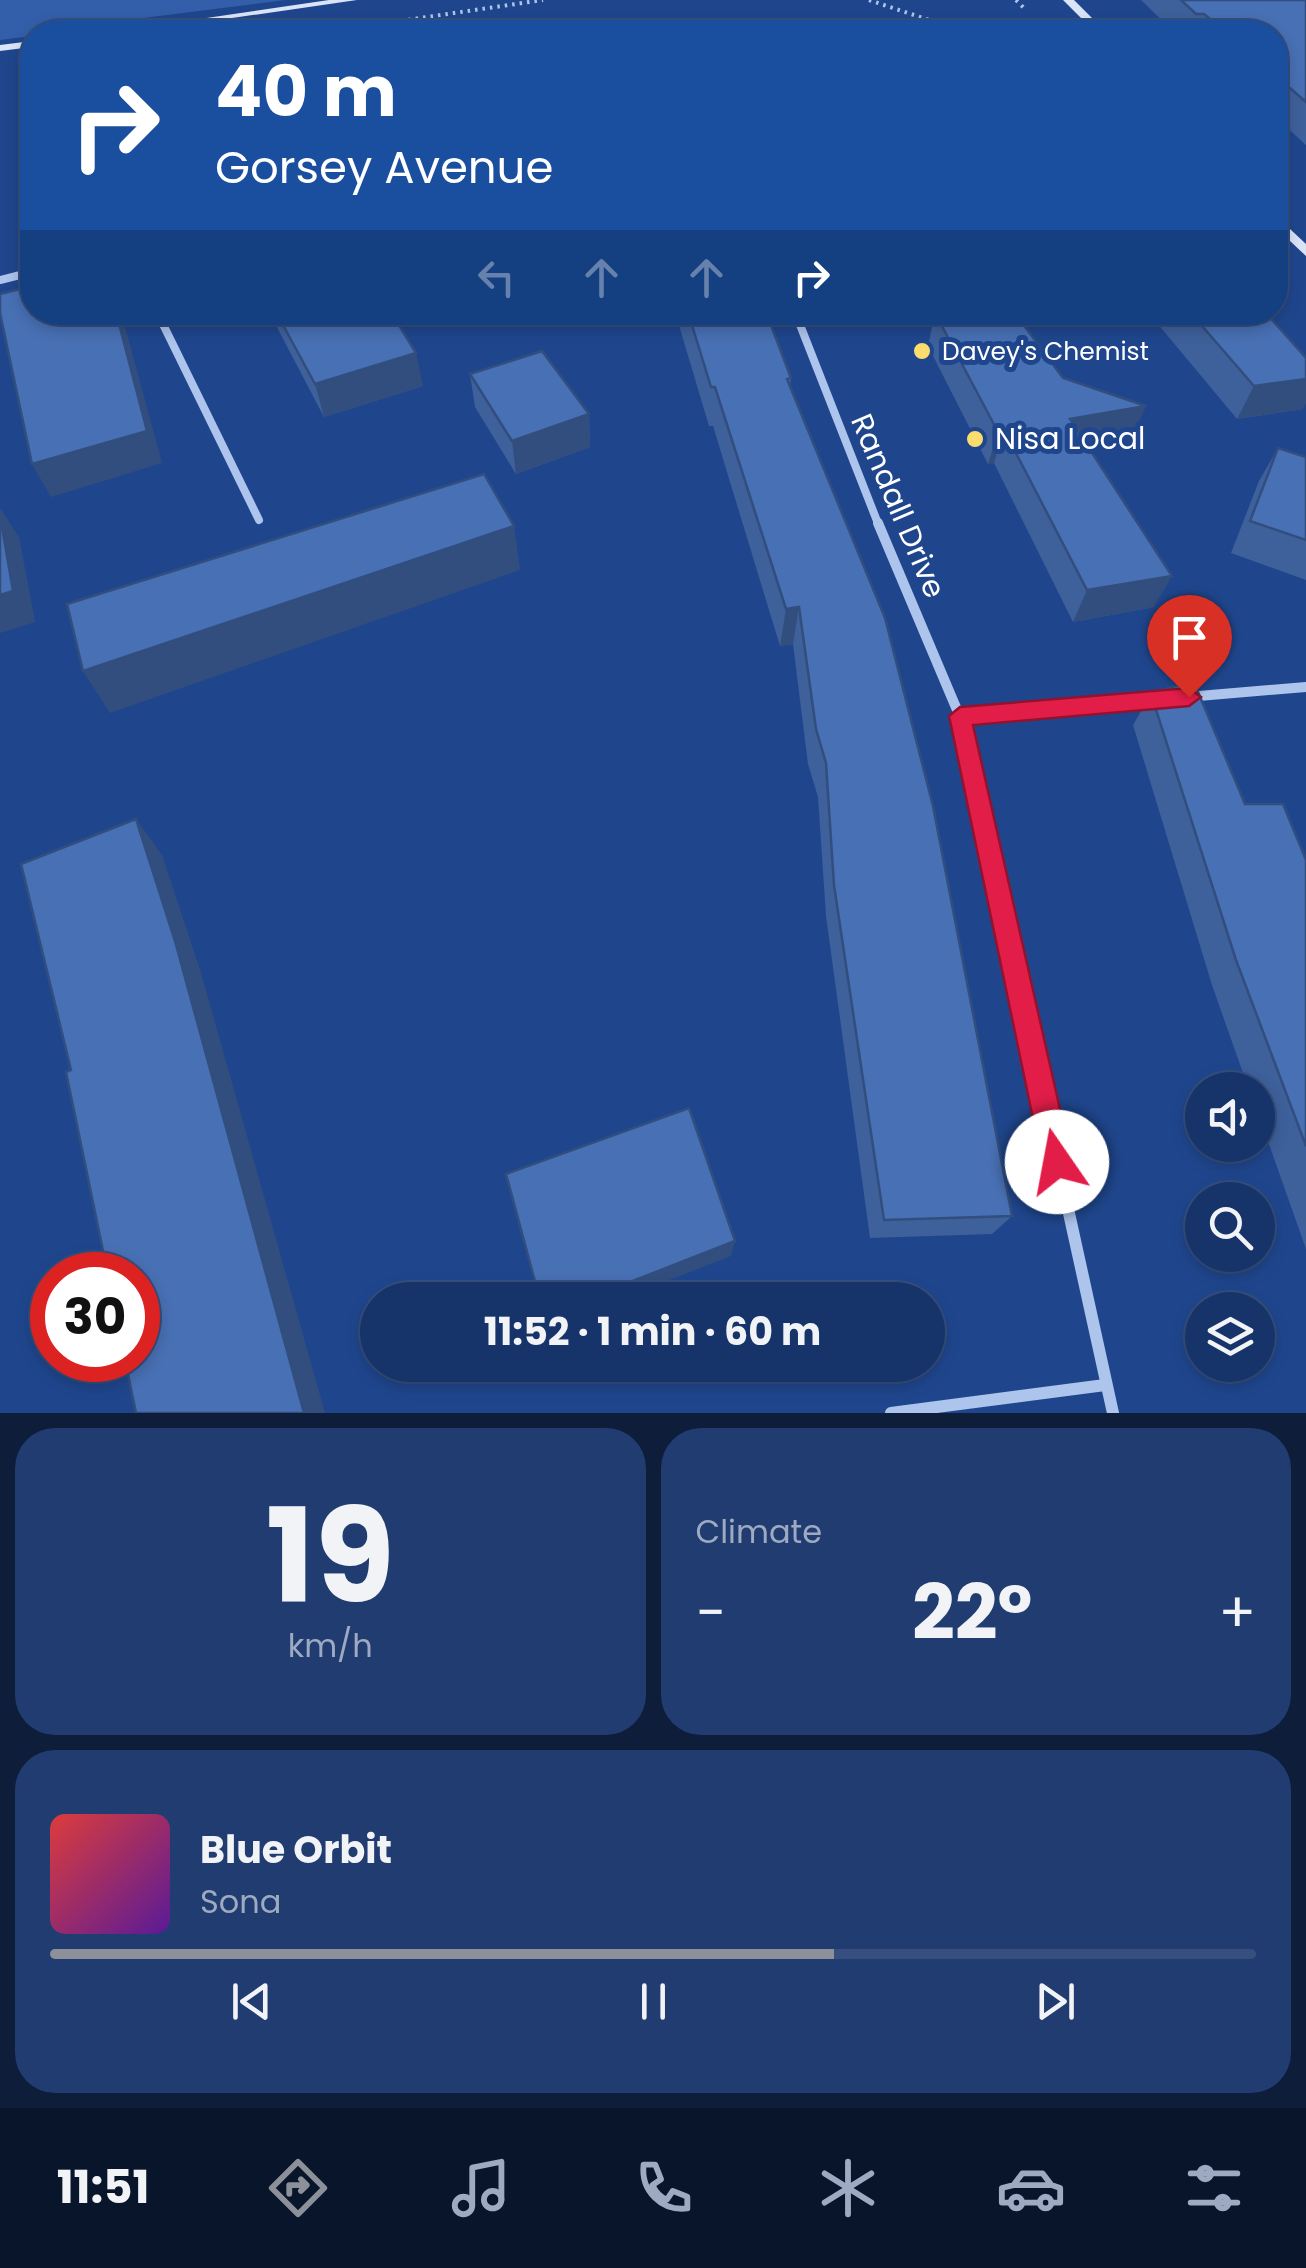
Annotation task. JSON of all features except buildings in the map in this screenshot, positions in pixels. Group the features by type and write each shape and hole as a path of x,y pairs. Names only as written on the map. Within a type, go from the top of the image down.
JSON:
{"street":[{"path":"204,20 352,0"},
{"path":"1068,0 1089,20"},
{"path":"1288,233 1306,252"},
{"path":"163,325 259,520"},
{"name":"Randall Drive","path":"801,325 836,425 960,716 1114,1413"},
{"path":"960,716 1306,687"},
{"path":"891,1413 1106,1385"}],"path":[{"path":"407,20 544,0"},
{"path":"869,0 929,20"}],"shaded area":[{"path":"0,0 285,0 127,20 20,20 20,38 0,40"}],"place":[{"name":"Davey's Chemist","path":"922,351"},
{"name":"Nisa Local","path":"975,439"}],"route":[{"path":"1057,1162 960,716 1189,697"}]}
